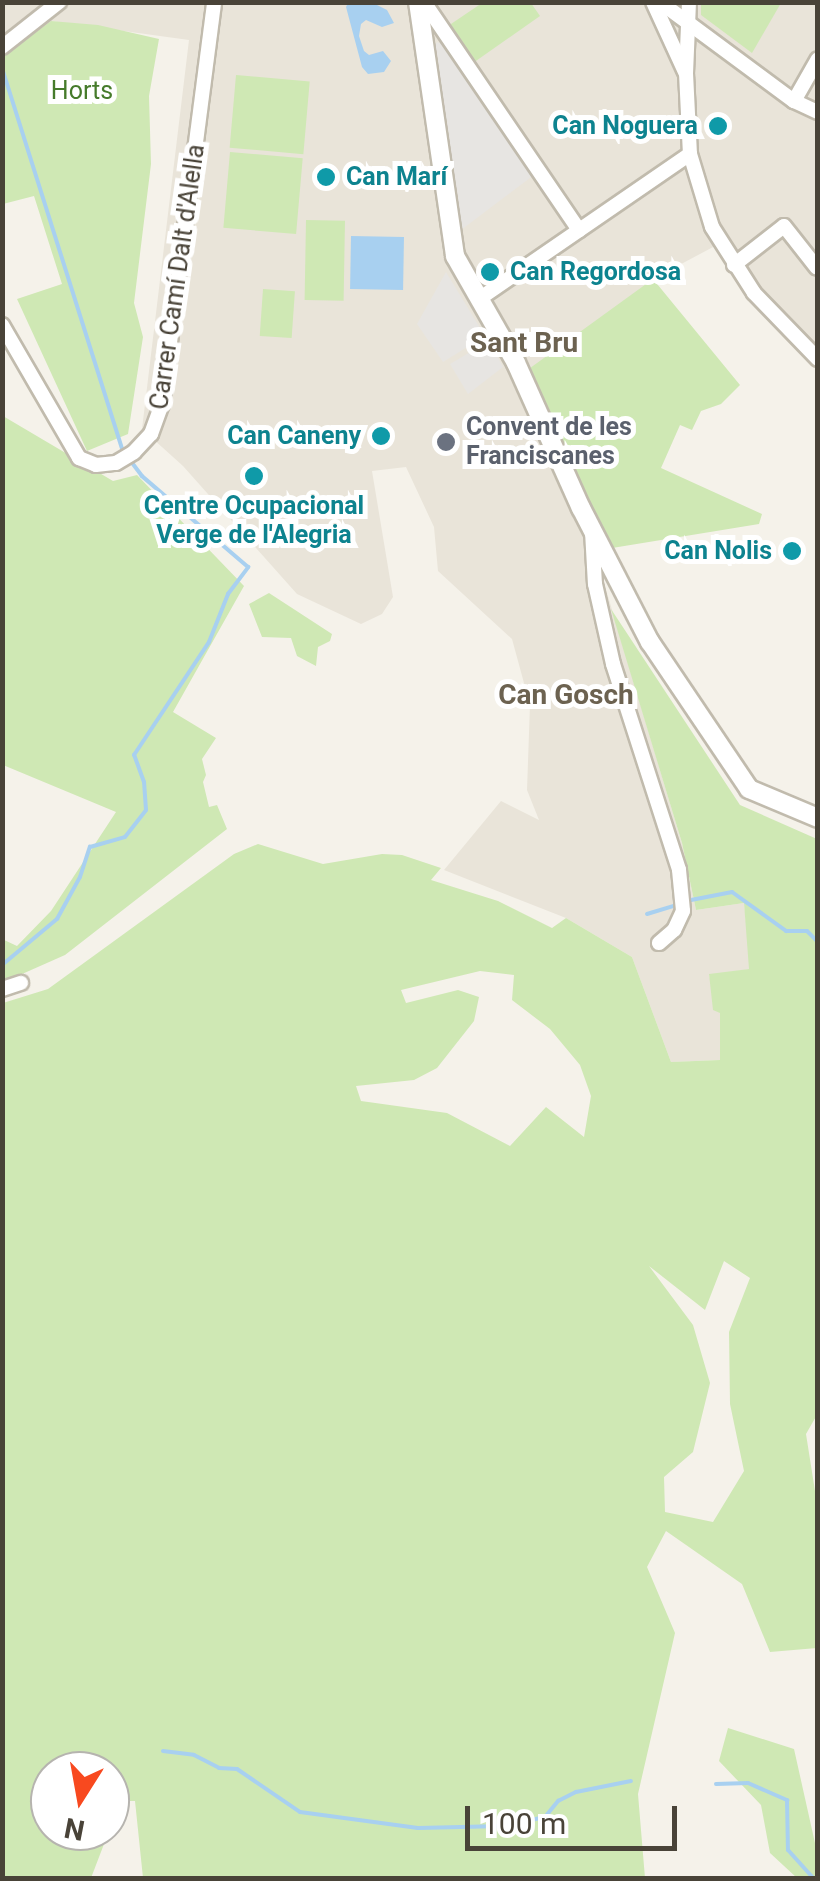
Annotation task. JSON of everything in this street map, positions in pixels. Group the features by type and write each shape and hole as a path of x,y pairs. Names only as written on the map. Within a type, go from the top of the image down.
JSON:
{"street":[{"path":"2,47 59,2"},
{"name":"Carrer Camí Dalt d'Alella","path":"2,326 76,455 90,464 116,462 134,452 151,434 162,404 214,2"},
{"path":"421,2 579,230"},
{"path":"421,2 455,256 516,363 592,529 650,642 743,782 760,798 818,818"},
{"path":"656,2 794,101 818,112"},
{"path":"656,2 686,73"},
{"path":"689,2 686,73 690,154 712,227 754,293 818,359"},
{"path":"794,101 818,59"},
{"path":"479,298 690,154"},
{"path":"734,265 784,226 817,268"},
{"path":"592,529 595,584 613,664 679,870 682,911 674,930 658,943"},
{"path":"2,989 21,983"}],"shaded area":[{"path":"3,3 817,3 817,370 753,301 715,246 653,279 606,549 604,583 682,843 696,910 744,903 751,969 709,975 720,1012 720,1060 671,1062 632,957 566,918 444,870 501,801 539,820 527,790 530,705 512,639 438,571 434,527 406,467 372,471 393,597 382,614 361,624 297,594 183,466 142,429 189,40 51,21 3,56"},
{"path":"437,42 447,47 534,175 457,233 434,48"},
{"path":"446,272 485,336 443,362 417,324"},
{"path":"489,341 503,367 468,394 450,364"}],"green space":[{"path":"701,2 781,3 752,53 701,15"},
{"path":"482,3 531,3 540,16 473,63 448,26"},
{"name":"Horts","path":"51,21 98,25 159,39 149,96 151,164 134,303 143,337 128,434 87,451 17,299 62,284 34,196 3,204 3,56"},
{"path":"236,75 310,81 303,154 230,148"},
{"path":"230,152 303,158 296,234 223,228"},
{"path":"306,220 345,221 344,301 305,300"},
{"path":"653,279 740,385 721,404 701,411 692,430 680,425 661,468 762,514 759,524 606,549 526,371"},
{"path":"263,289 295,291 292,338 260,336"},
{"path":"3,416 113,481 137,475 244,586 173,712 216,738 202,759 206,775 203,782 209,807 217,805 227,829 65,955 4,982 2,939 17,946 51,911 116,812 3,765"},
{"path":"269,593 332,634 330,641 318,647 316,666 297,656 291,638 262,637 249,604"},
{"path":"611,609 740,805 817,839 818,1413 806,1434 818,1510 817,1648 770,1652 742,1584 666,1531 647,1567 675,1633 638,1794 645,1878 143,1878 135,1801 130,1801 130,1751 30,1751 30,1851 101,1851 91,1878 3,1878 3,1003 48,989 234,854 258,844 323,864 382,854 402,855 441,868 431,880 498,901 552,928 566,918 632,957 671,1062 720,1060 720,1013 713,1010 709,974 749,969 744,903 696,910 682,843","holes":["480,971 514,975 512,1000 550,1029 580,1065 591,1096 584,1137 546,1107 510,1146 447,1113 361,1101 356,1086 414,1080 437,1068 474,1021 479,997 458,990 406,1003 401,990","724,1261 750,1278 729,1332 730,1404 744,1471 713,1522 665,1512 664,1477 693,1452 710,1383 693,1325 649,1266 705,1310"]},
{"path":"728,1728 794,1749 817,1852 817,1878 797,1878 770,1853 761,1805 719,1761"}],"water":[{"path":"371,2 387,10 394,23 382,27 366,20 361,24 359,36 364,51 369,55 383,51 391,61 384,72 368,74 362,67 346,7 348,3"},
{"path":"351,236 404,237 403,290 350,289"}],"waterway":[{"path":"2,68 123,451"},
{"path":"2,965 57,919 80,877 90,847 125,837 146,810 144,782 134,755 209,642 228,594 248,567 142,476 129,459"},
{"path":"691,900 732,892 786,931 807,931 818,942"},
{"path":"647,914 674,906"},
{"path":"163,1751 194,1755 219,1768 237,1769 300,1812 418,1828 503,1826 545,1817 558,1801 576,1792 631,1781"},
{"path":"716,1784 748,1783 787,1800 788,1850 813,1878"}],"place":[{"name":"Can Noguera","path":"718,126"},
{"name":"Can Marí","path":"326,177"},
{"name":"Can Regordosa","path":"490,272"},
{"name":"Can Caneny","path":"381,436"},
{"name":"Convent de les Franciscanes","path":"446,442"},
{"name":"Centre Ocupacional Verge de l'Alegria","path":"254,476"},
{"name":"Can Nolis","path":"792,551"}],"district":[{"name":"Sant Bru","path":"524,343"},
{"name":"Can Gosch","path":"566,695"}]}
